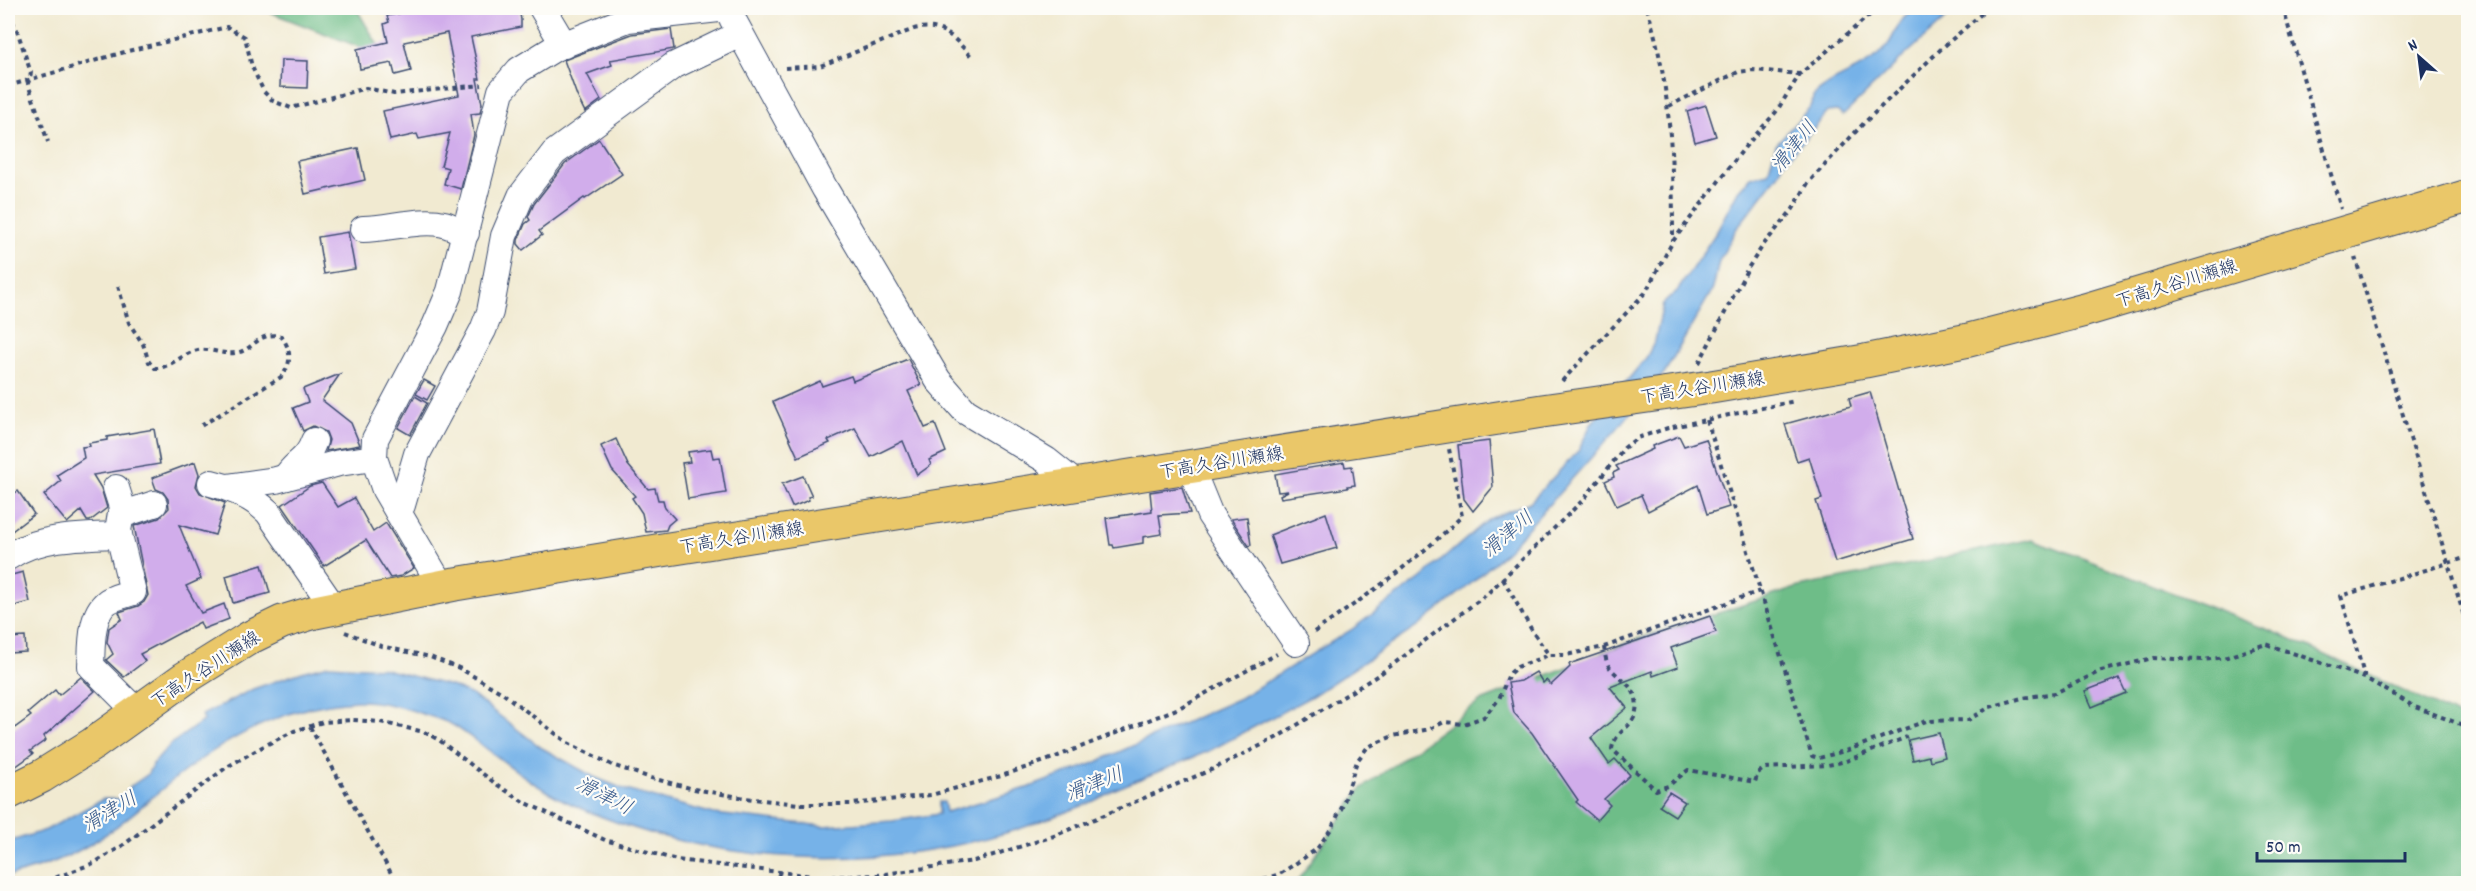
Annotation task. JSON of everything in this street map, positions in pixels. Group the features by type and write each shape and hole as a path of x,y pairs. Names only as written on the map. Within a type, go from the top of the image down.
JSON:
{"main road":[{"name":"下高久谷川瀬線","path":"8,793 42,776 138,713 185,678 249,638 282,622 334,608 442,587 1076,484 1711,387 1865,361 1969,339 2085,310 2469,196"}],"street":[{"path":"542,8 564,45"},
{"path":"442,587 385,490 374,459 375,439 435,326 446,299 466,233 501,91 519,70 564,45 628,19 727,8 825,189 938,380 965,411 1046,460 1076,484"},
{"path":"398,512 417,454 483,330 490,312 504,236 521,196 533,178 554,153 569,140 609,114 673,66 740,34"},
{"path":"363,229 382,229 422,223 442,224 466,233"},
{"path":"286,477 291,469 302,462 310,452 314,441"},
{"path":"334,608 268,512 256,501 219,485 286,477 339,463 374,459"},
{"path":"1190,466 1210,515 1296,643"},
{"path":"116,488 122,507 120,525 133,592 108,601 101,608 92,642 90,666 138,713"},
{"path":"8,557 20,549 37,544 120,525 154,504"}],"path":[{"path":"1647,8 1669,106 1673,152 1673,241"},
{"path":"1548,411 1552,391 1645,293 1673,241 1745,147 1776,112 1800,74 1878,8"},
{"path":"1676,392 1696,366 1748,268 1764,244 1793,209 1808,183 1871,116 1988,8"},
{"path":"2283,8 2348,233 2469,629"},
{"path":"8,13 17,30 31,73 28,84 48,142"},
{"path":"8,86 128,51 226,27 245,38 252,67 264,92 273,100 291,108 366,88 394,94 507,84"},
{"path":"760,70 820,66 914,29 926,27 934,27 952,36 972,57"},
{"path":"1669,106 1738,72 1753,70 1800,74"},
{"path":"118,286 129,323 143,344 149,362 155,368 164,367 173,360 198,350 234,354 264,336 281,336 285,341 291,356 288,369 281,377 199,427"},
{"path":"39,884 94,863 122,846 227,767 262,747 323,722 353,720 380,722 424,732 439,740 522,801 605,840 677,860 822,878 878,875 974,861 1054,836 1194,777 1276,738 1380,674 1486,595 1584,499 1624,448 1636,438 1668,428 1804,399"},
{"path":"1707,420 1812,756 1820,758 1848,750 1926,721 1968,720 1990,707 2055,693 2101,671 2153,658 2202,660 2228,657 2266,644 2365,678 2415,707 2469,727"},
{"path":"334,608 332,622 339,629 381,646 430,657 459,668 501,692 568,743 612,765 651,778 694,789 798,804 852,804 931,795 1001,776 1179,708 1296,643 1361,601 1412,561 1462,516 1445,428"},
{"path":"2365,678 2341,596 2469,557"},
{"path":"1503,579 1534,634 1549,655"},
{"path":"1246,884 1280,874 1317,849 1331,829 1343,805 1357,761 1367,748 1393,736 1430,729 1444,722 1472,723 1484,717 1499,699 1509,674 1517,667 1549,655 1566,655 1604,647 1760,591"},
{"path":"1604,647 1609,668 1631,687 1637,706 1633,720 1617,735 1612,749 1656,790 1668,786 1688,770 1755,782 1758,773 1765,768 1828,765 1846,761 1906,737"},
{"path":"310,726 397,884"},
{"path":"778,873 783,884"}],"green space":[{"path":"259,8 356,8 385,57"},
{"path":"2033,539 2289,638 2468,721 2468,883 1295,884 1361,789 1481,701 1640,638 1799,587"}],"water":[{"name":"滑津川","path":"1917,8 1958,8 1903,57 1847,112 1843,115 1837,111 1828,112 1784,163 1778,175 1737,228 1719,261 1713,289 1665,372 1508,550 1417,627 1312,696 1209,751 1113,790 1082,806 990,837 930,850 867,857 804,857 742,852 680,841 621,824 565,801 543,789 458,728 446,722 378,702 332,703 285,716 239,736 197,762 118,826 87,846 54,862 8,876 8,842 46,830 103,799 121,799 131,786 147,775 153,764 171,744 204,720 202,715 253,689 329,665 381,668 451,686 472,695 542,748 594,777 626,790 714,814 824,826 892,821 939,814 939,802 944,802 946,812 1027,788 1092,764 1240,698 1351,630 1421,578 1489,519 1530,502 1579,450 1591,424 1646,358 1655,341 1663,304 1678,290 1715,234 1738,191 1751,177 1768,173 1776,144 1812,105 1813,96 1884,51 1901,21"}],"building":[{"path":"427,8 519,8 521,27 471,37 480,79 477,79 482,104 480,113 471,114 474,135 461,189 444,184 448,168 441,166 450,133 419,139 417,134 390,140 383,111 459,95 447,33 404,42 411,71 395,75 392,63 360,69 357,49 388,42 384,24 389,22 387,16"},
{"path":"671,29 674,49 610,60 612,65 587,74 601,100 585,112 564,60 632,34"},
{"path":"281,60 308,61 307,88 280,87"},
{"path":"1706,105 1716,136 1695,142 1687,111"},
{"path":"599,139 622,174 539,231 542,235 523,250 518,240 525,224 530,220 528,217 534,204 565,164"},
{"path":"358,148 365,180 305,194 297,161"},
{"path":"348,232 355,269 324,274 318,237"},
{"path":"908,359 921,385 908,391 925,428 935,424 946,452 929,460 931,465 917,475 903,441 871,457 855,428 828,440 830,443 798,457 773,402 820,381 822,386 851,376 853,381"},
{"path":"340,374 322,400 351,423 360,445 326,451 329,440 326,432 313,426 303,431 293,408 308,402 303,389"},
{"path":"424,380 435,386 427,400 416,394"},
{"path":"1870,392 1913,539 1835,562 1816,501 1822,499 1809,457 1797,461 1785,424 1851,406 1849,398"},
{"path":"415,396 427,403 410,435 398,428"},
{"path":"154,429 160,464 93,475 101,488 107,508 90,521 87,521 81,511 67,523 44,495 61,481 57,475 84,458 82,447 90,446 89,443 107,440 107,437"},
{"path":"1679,436 1684,446 1706,439 1729,507 1707,514 1698,485 1648,511 1641,495 1617,506 1605,481 1614,477 1613,473 1619,470 1616,466 1653,449 1652,446"},
{"path":"616,439 628,465 648,489 655,488 658,500 663,500 665,508 675,519 666,530 646,532 642,513 632,498 635,496 612,470 601,446"},
{"path":"1489,441 1493,487 1473,511 1464,499 1458,445"},
{"path":"711,449 713,458 720,457 726,493 688,499 682,463 690,462 688,452"},
{"path":"195,462 199,474 196,486 200,493 225,503 215,535 179,525 201,579 186,586 201,613 224,604 229,619 203,629 200,622 140,654 145,661 124,677 106,660 113,654 107,642 109,628 122,619 119,612 138,606 148,595 134,526 159,518 169,508 168,499 163,492 156,489 152,478"},
{"path":"1344,462 1345,467 1352,466 1355,485 1281,498 1280,495 1288,491 1278,492 1275,474"},
{"path":"803,476 812,496 808,497 809,500 792,507 782,484"},
{"path":"322,483 338,507 354,498 373,532 386,523 414,568 401,576 390,578 366,540 324,566 282,505 310,486"},
{"path":"1182,487 1190,513 1159,515 1162,534 1143,537 1143,543 1114,548 1110,545 1106,518 1152,511 1150,492"},
{"path":"18,491 34,514 8,534 8,498"},
{"path":"1326,513 1337,548 1280,564 1270,535"},
{"path":"1247,517 1251,545 1249,546 1231,519"},
{"path":"262,565 270,593 233,603 226,576"},
{"path":"23,572 30,602 11,607 8,576"},
{"path":"1710,616 1716,632 1671,648 1678,667 1653,676 1652,671 1610,687 1627,708 1591,738 1609,764 1615,759 1630,775 1604,799 1610,805 1597,820 1576,802 1578,800 1532,733 1514,713 1508,683 1521,681 1536,672 1543,683 1546,680 1551,685 1570,667 1569,664"},
{"path":"25,637 26,652 8,653 8,638"},
{"path":"81,677 95,691 44,736 46,740 30,751 33,754 8,772 8,733 31,716 28,713 55,690 59,695"},
{"path":"2119,678 2126,693 2092,707 2085,691"},
{"path":"1939,733 1945,757 1930,761 1929,756 1913,760 1908,740"},
{"path":"1669,792 1685,802 1675,816 1659,806"}]}
